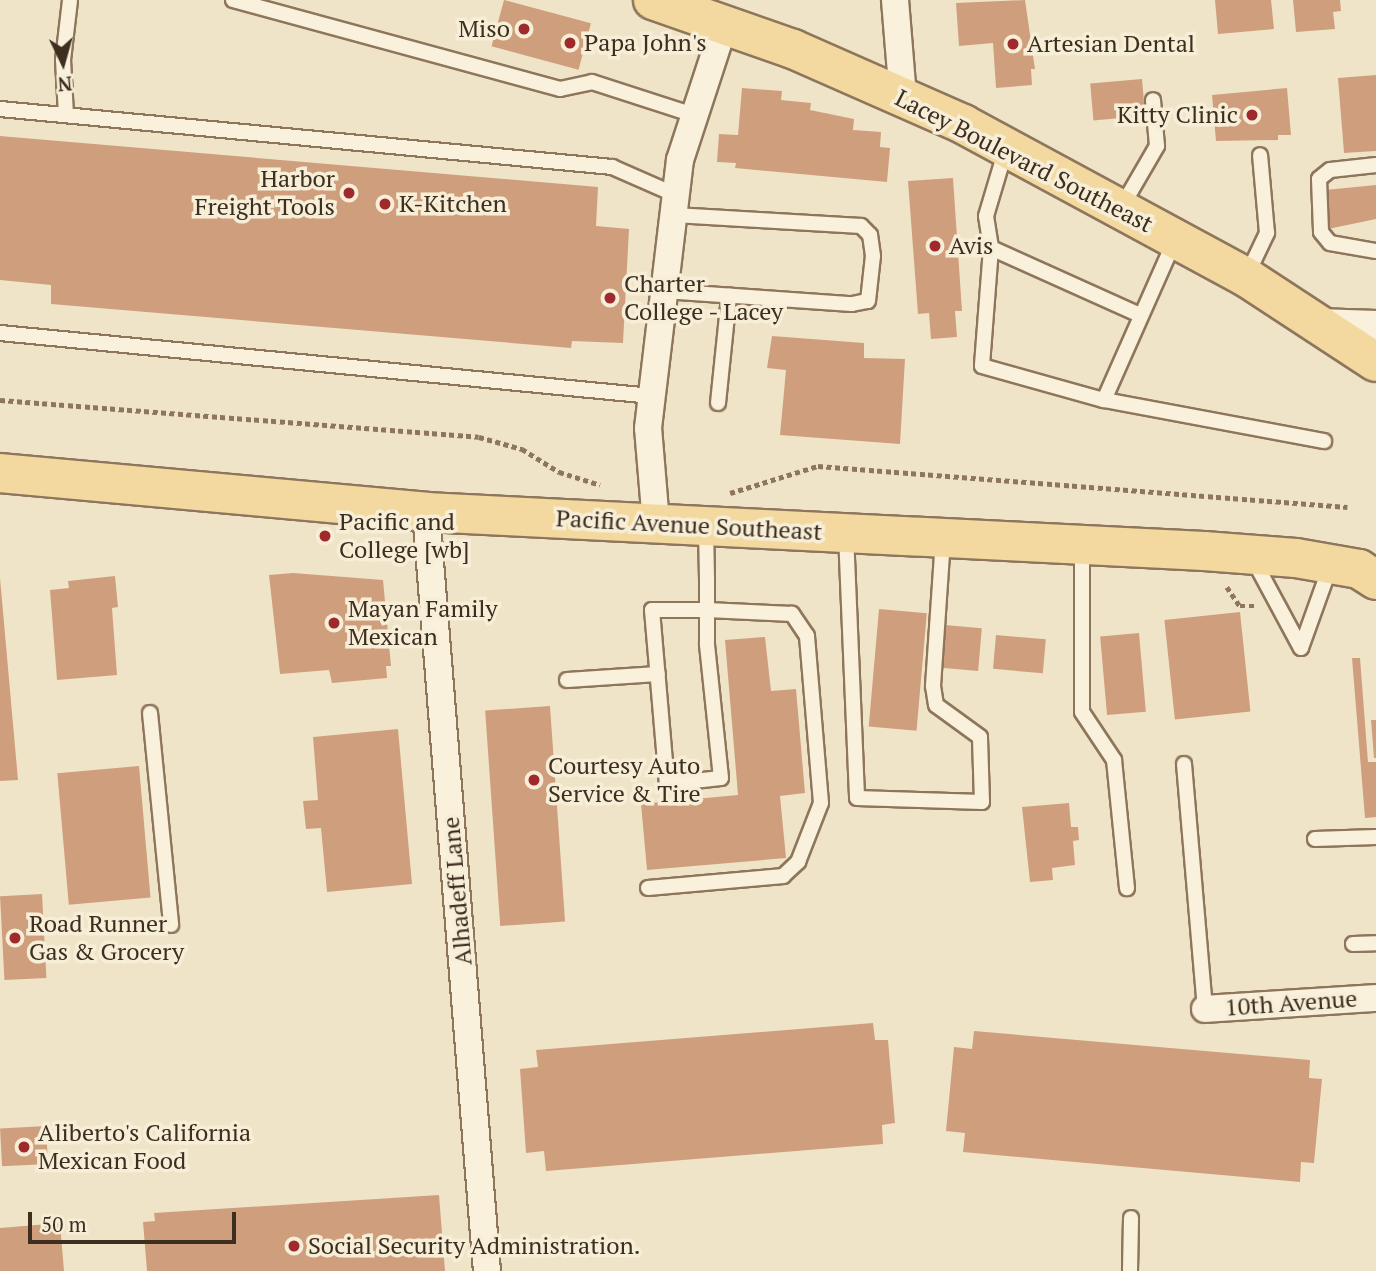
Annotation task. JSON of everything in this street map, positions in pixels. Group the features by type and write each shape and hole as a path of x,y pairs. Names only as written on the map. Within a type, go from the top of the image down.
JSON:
{"main road":[{"name":"Lacey Boulevard Southeast","path":"653,0 793,49 903,97 1006,147 1247,277 1316,325 1376,362"},
{"name":"Pacific Avenue Southeast","path":"0,473 426,512 1082,544 1250,555 1359,569 1376,580"}],"street":[{"path":"895,0 903,97"},
{"path":"656,523 648,428 675,205 694,115 724,25"},
{"path":"1316,325 1376,327"},
{"name":"Alhadeff Lane","path":"426,512 487,1271"},
{"name":"10th Avenue","path":"1205,1009 1376,998"}],"lane":[{"path":"66,115 63,60 70,0"},
{"path":"233,0 560,89 592,82 694,115"},
{"path":"1121,209 1157,146 1153,100"},
{"path":"0,109 612,167 675,205 861,226 870,236 873,256 868,301 664,291"},
{"path":"1006,147 986,216 991,248 982,366 1104,401 1324,441"},
{"path":"1247,277 1267,233 1260,155"},
{"path":"1376,165 1329,170 1319,179 1321,232 1330,243 1376,251"},
{"path":"1104,401 1176,239"},
{"path":"991,248 1140,315"},
{"path":"718,402 729,296"},
{"path":"0,333 652,396"},
{"path":"648,888 783,876 798,863 821,803 807,636 792,614 707,610 652,610 667,784 721,778 707,610 706,526"},
{"path":"846,533 857,798 982,802 980,737 936,705 933,686 943,537"},
{"path":"1082,544 1082,712 1114,760 1127,888"},
{"path":"1250,555 1301,648 1331,564"},
{"path":"567,680 658,674"},
{"path":"150,713 171,925"},
{"path":"1184,764 1205,1009"},
{"path":"1315,839 1376,836"},
{"path":"1353,944 1376,943"},
{"path":"1130,1271 1131,1218"}],"building":[{"path":"504,0 591,23 579,70 492,46"},
{"name":"Artesian Dental","path":"1025,0 1035,69 1031,69 1032,85 996,88 993,43 959,46 956,3"},
{"path":"1215,0 1271,0 1274,29 1218,34"},
{"path":"1293,0 1340,0 1341,11 1333,12 1335,29 1296,32"},
{"path":"1376,75 1376,151 1344,153 1338,78"},
{"path":"1142,79 1145,116 1093,120 1090,84"},
{"path":"742,88 782,91 781,100 811,103 810,110 854,119 853,130 881,132 880,147 890,148 887,182 735,168 736,163 717,162 719,134 738,135"},
{"name":"Kitty Clinic","path":"1287,88 1291,135 1278,135 1278,140 1216,141 1212,95"},
{"path":"0,136 598,187 596,226 629,229 623,343 572,341 571,348 51,304 51,285 0,280"},
{"name":"Avis","path":"953,178 962,311 955,311 957,337 931,339 929,313 918,314 908,181"},
{"path":"1376,185 1376,219 1328,229 1325,190"},
{"path":"772,336 864,343 864,358 905,359 900,444 780,435 786,370 767,368"},
{"path":"293,573 383,580 391,666 386,666 387,678 332,683 329,670 280,674 269,575"},
{"path":"115,576 118,607 112,608 117,675 57,680 50,590 69,588 68,581"},
{"path":"0,578 18,780 0,781"},
{"path":"879,609 927,613 917,731 869,727"},
{"path":"1240,612 1250,711 1175,719 1164,620"},
{"path":"945,625 982,628 978,671 941,668"},
{"path":"1139,633 1146,712 1107,715 1100,636"},
{"path":"996,635 1046,639 1043,673 993,669"},
{"path":"765,637 771,691 796,689 805,793 780,796 786,858 647,870 641,804 738,795 725,640"},
{"path":"1352,658 1360,658 1368,762 1376,762 1376,817 1365,818"},
{"path":"550,706 565,921 500,926 485,711"},
{"path":"1371,720 1376,720 1376,758 1374,758"},
{"path":"398,729 412,884 327,892 321,828 306,829 303,801 318,800 313,737"},
{"path":"139,766 151,897 69,905 57,773"},
{"path":"1069,803 1071,827 1078,827 1079,840 1073,841 1075,865 1052,868 1053,880 1030,882 1022,807"},
{"path":"42,894 46,978 4,980 0,896"},
{"path":"873,1023 875,1040 888,1040 895,1123 882,1125 883,1144 546,1171 544,1151 526,1153 520,1069 538,1067 536,1050"},
{"path":"974,1031 1310,1060 1309,1078 1322,1079 1314,1163 1301,1162 1300,1182 963,1152 965,1133 946,1131 954,1047 972,1049"},
{"name":"Aliberto's California Mexican Food","path":"46,1126 48,1164 2,1166 0,1128"},
{"name":"Social Security Administration.","path":"439,1195 445,1271 147,1271 143,1222 155,1221 154,1213"},
{"path":"60,1223 64,1271 0,1271 0,1228"}],"place":[{"name":"Miso","path":"524,29"},
{"name":"Papa John's","path":"570,43"},
{"name":"Artesian Dental","path":"1013,44"},
{"name":"Kitty Clinic","path":"1252,115"},
{"name":"Harbor Freight Tools","path":"349,193"},
{"name":"K-Kitchen","path":"385,204"},
{"name":"Avis","path":"935,246"},
{"name":"Charter College - Lacey","path":"610,298"},
{"name":"Pacific and College [wb]","path":"325,536"},
{"name":"Mayan Family Mexican","path":"334,623"},
{"name":"Courtesy Auto Service & Tire","path":"534,780"},
{"name":"Road Runner Gas & Grocery","path":"15,938"},
{"name":"Aliberto's California Mexican Food","path":"24,1147"},
{"name":"Social Security Administration.","path":"294,1246"}]}
